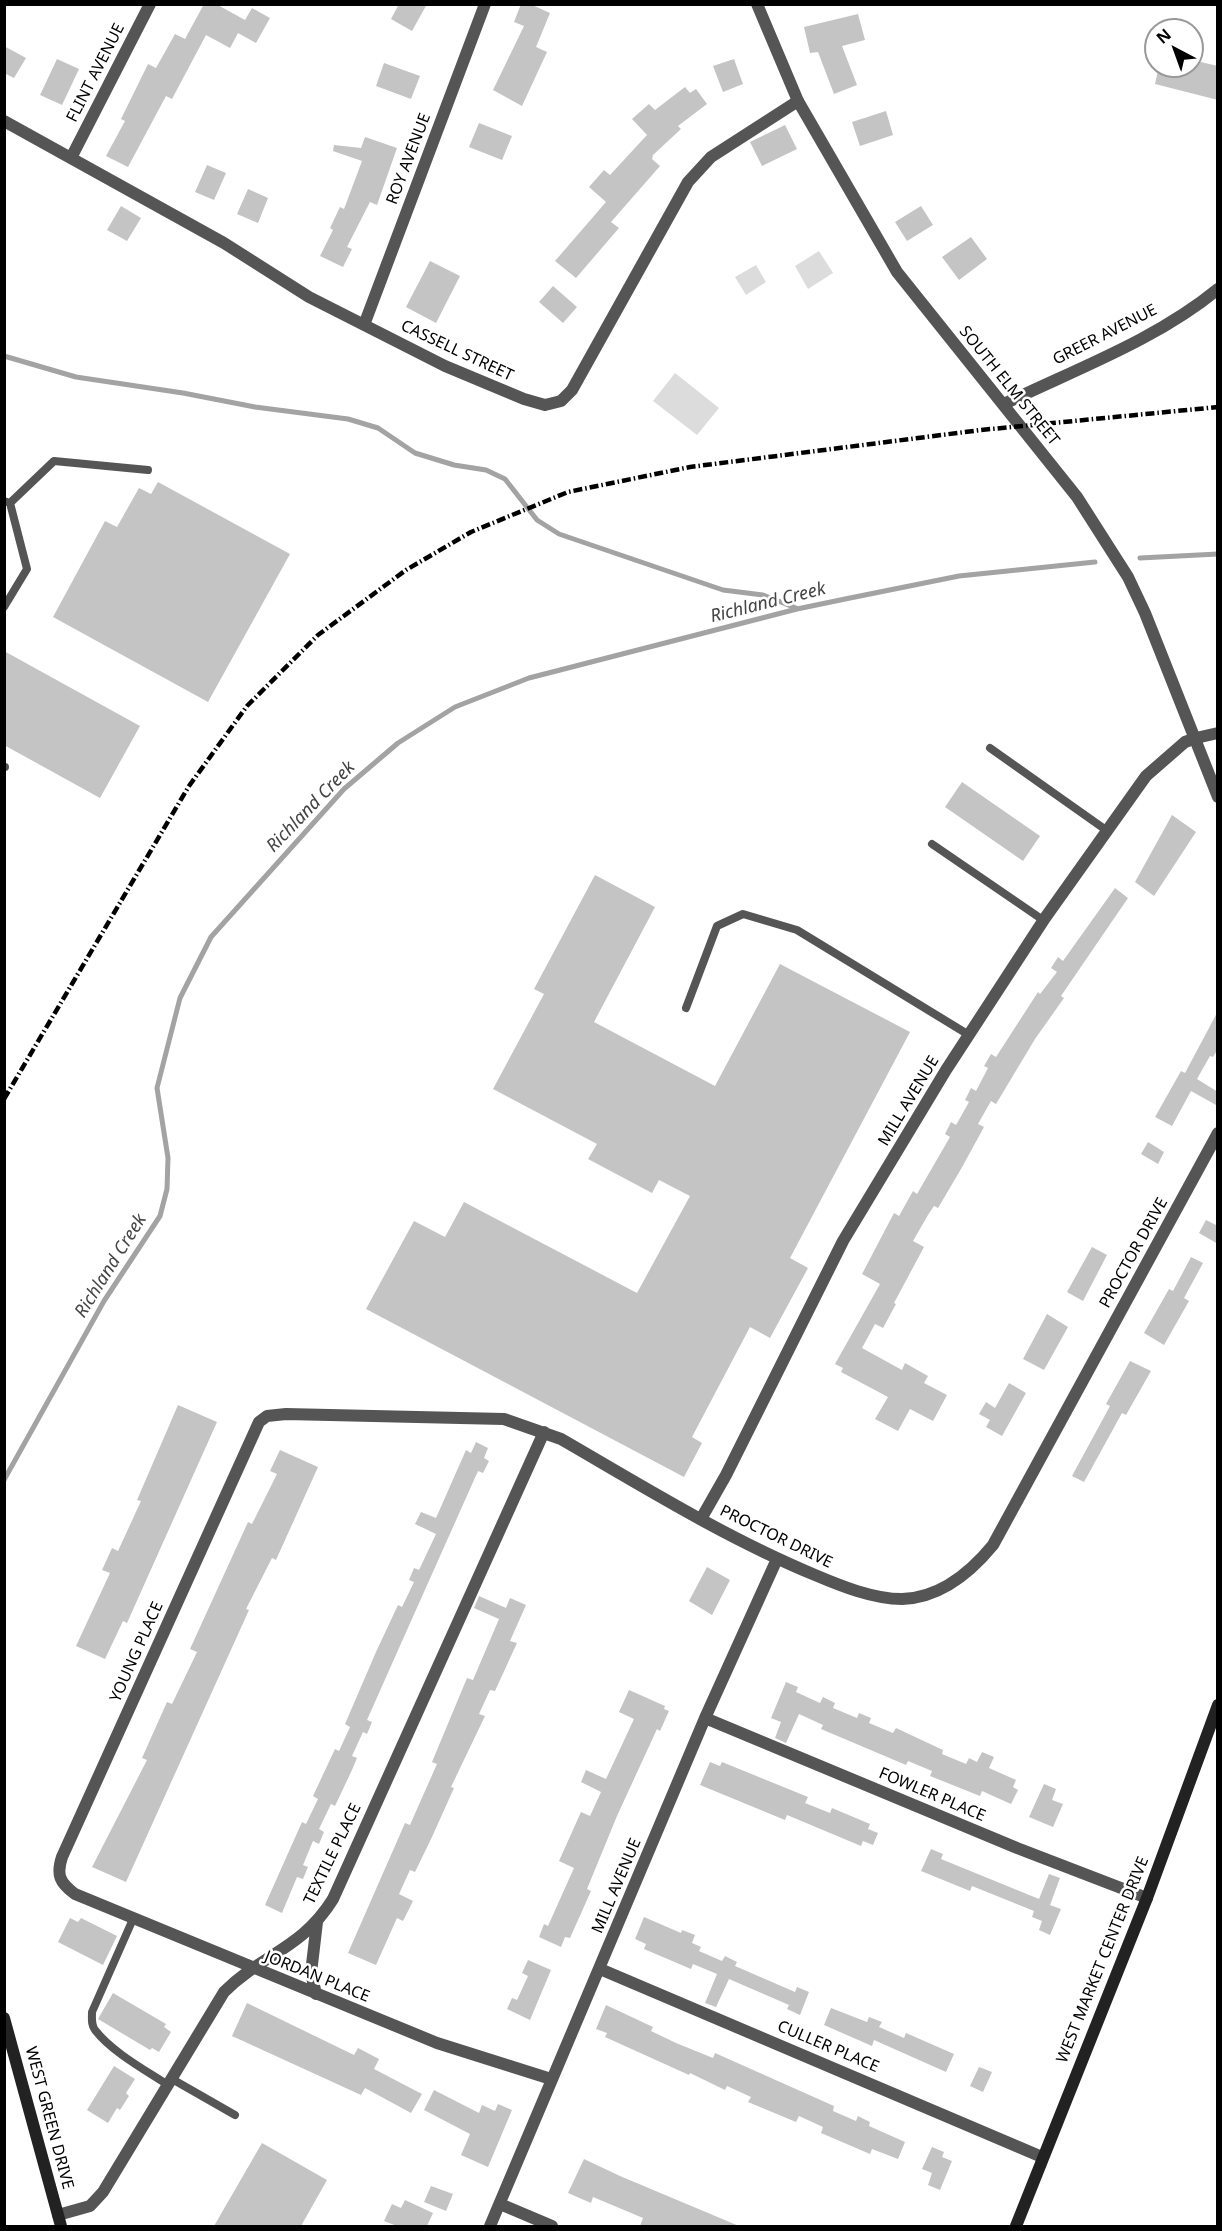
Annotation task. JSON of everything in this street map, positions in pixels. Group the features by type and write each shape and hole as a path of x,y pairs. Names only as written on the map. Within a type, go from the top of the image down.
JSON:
{"main road":[{"name":"WEST MARKET CENTER DRIVE","path":"1016,2226 1147,1898 1218,1705"},
{"name":"WEST GREEN DRIVE","path":"4,2018 60,2221"}],"street":[{"name":"FLINT AVENUE","path":"72,156 150,4"},
{"name":"ROY AVENUE","path":"364,326 485,4"},
{"name":"SOUTH ELM STREET","path":"758,4 798,101 897,272 1077,497 1128,577 1196,738 1218,797"},
{"name":"CASSELL STREET","path":"4,121 72,156 224,243 309,297 364,326 445,366 524,399 545,405 561,401 572,390 688,182 711,157 798,101"},
{"name":"GREER AVENUE","path":"1004,404 1136,340 1203,301 1218,289"},
{"path":"1196,738 1218,733"},
{"name":"MILL AVENUE","path":"701,1519 748,1434 843,1241 969,1035 1043,920 1146,776 1185,742 1196,738"},
{"name":"PROCTOR DRIVE","path":"262,1420 267,1416 286,1414 504,1419 561,1439 701,1519 777,1559 835,1583 882,1598 903,1599 925,1595 957,1581 980,1561 993,1545 1218,1133"},
{"name":"YOUNG PLACE","path":"75,1894 64,1887 59,1879 57,1871 62,1857 262,1420"},
{"name":"TEXTILE PLACE","path":"60,2221 90,2206 103,2192 224,1992 253,1969 292,1945 318,1921 333,1899 544,1432"},
{"name":"MILL AVENUE","path":"490,2226 705,1718 777,1559"},
{"name":"FOWLER PLACE","path":"705,1718 1027,1852 1147,1898"},
{"name":"JORDAN PLACE","path":"75,1894 437,2043 551,2079"},
{"path":"316,1994 311,1972 318,1921"},
{"name":"CULLER PLACE","path":"600,1969 1042,2157"},
{"path":"500,2204 552,2226"}],"lane":[{"path":"4,607 27,568 7,502 54,461 148,470"},
{"path":"990,748 1106,830"},
{"path":"933,844 1043,920"},
{"path":"686,1008 717,926 743,914 797,930 969,1035"},
{"path":"133,1919 92,2012 91,2022 94,2030 130,2061 235,2115"}],"shaded area":[{"path":"819,251 833,273 808,289 795,266"},
{"path":"756,265 766,282 746,295 735,277"},
{"path":"675,373 719,408 697,435 653,401"}],"building":[{"path":"204,4 216,4 245,20 252,8 270,18 256,43 238,33 230,48 206,35 172,99 166,96 128,167 106,156 125,121 121,119 148,64 156,68 175,34 185,39"},
{"path":"399,4 427,4 412,31 391,19"},
{"path":"521,4 530,4 550,13 536,47 547,52 522,106 493,90 524,26 514,22"},
{"path":"858,14 865,40 842,46 857,85 834,94 818,52 810,53 804,27"},
{"path":"4,46 26,58 14,78 4,73"},
{"path":"57,59 79,69 62,105 40,95"},
{"path":"734,59 743,84 723,92 713,66"},
{"path":"384,63 420,76 411,99 376,86"},
{"path":"1204,63 1218,66 1218,100 1155,84 1156,78 1204,78"},
{"path":"685,87 690,93 696,89 707,104 678,126 681,129 653,155 652,159 660,166 611,222 619,228 576,278 555,261 606,202 589,187 604,170 610,175 647,135 632,119 649,104 655,110"},
{"path":"886,111 893,135 860,146 852,122"},
{"path":"479,123 512,136 502,160 469,147"},
{"path":"785,125 797,149 762,166 750,142"},
{"path":"365,137 397,148 377,205 370,202 347,247 352,249 343,267 320,256 333,230 330,228 340,207 344,209 362,161 333,151 334,145 361,148"},
{"path":"207,165 226,173 214,200 195,192"},
{"path":"248,189 268,198 258,223 237,214"},
{"path":"121,206 141,218 127,241 107,230"},
{"path":"921,206 933,225 907,241 895,222"},
{"path":"971,237 987,259 959,280 942,257"},
{"path":"430,261 460,276 436,323 406,307"},
{"path":"553,286 577,307 563,323 539,302"},
{"path":"158,482 290,554 208,702 53,617 105,521 117,527 139,488 151,494"},
{"path":"4,651 140,726 100,798 4,745"},
{"path":"962,782 1040,836 1023,861 945,807"},
{"path":"1172,815 1196,832 1154,896 1135,882"},
{"path":"595,875 655,907 594,1022 715,1086 780,964 910,1032 790,1258 808,1268 770,1338 750,1327 692,1437 702,1443 684,1477 366,1309 414,1221 445,1237 464,1202 637,1293 690,1196 659,1180 652,1193 588,1159 597,1144 493,1089 544,994 534,989"},
{"path":"1115,888 1128,898 1061,996 1064,998 1035,1039 996,1104 991,1101 978,1124 984,1127 961,1169 938,1208 934,1206 913,1241 924,1247 894,1303 896,1304 883,1328 875,1324 862,1348 902,1370 905,1363 928,1376 924,1383 947,1395 933,1421 910,1409 898,1431 875,1419 888,1397 841,1372 843,1368 835,1364 880,1284 862,1274 894,1213 899,1216 913,1191 917,1194 950,1137 945,1134 951,1122 956,1125 969,1102 965,1100 971,1088 976,1091 988,1068 984,1066 991,1054 996,1057 1038,992 1040,994 1057,972 1051,968 1058,957 1063,961"},
{"path":"1218,1011 1218,1049 1213,1057 1210,1056 1197,1079 1218,1092 1218,1102 1216,1105 1191,1091 1172,1126 1155,1117 1181,1071 1185,1073"},
{"path":"1148,1142 1164,1152 1158,1164 1141,1154"},
{"path":"1206,1220 1218,1226 1218,1244 1199,1233"},
{"path":"1092,1247 1107,1255 1083,1301 1067,1292"},
{"path":"1191,1257 1203,1263 1184,1298 1189,1301 1164,1345 1144,1333 1169,1289 1173,1291"},
{"path":"1047,1314 1068,1327 1044,1370 1023,1359"},
{"path":"1130,1361 1151,1371 1126,1415 1122,1413 1084,1482 1072,1476 1110,1406 1106,1404"},
{"path":"1009,1383 1026,1393 1002,1436 986,1427 990,1420 979,1414 986,1402 995,1408"},
{"path":"178,1405 217,1422 127,1623 123,1621 105,1659 76,1646 110,1573 102,1570 112,1548 118,1551 141,1501 137,1500"},
{"path":"476,1442 488,1448 484,1458 489,1461 483,1473 478,1471 367,1720 372,1722 367,1734 363,1732 352,1756 357,1758 352,1770 335,1806 331,1804 319,1829 324,1832 319,1844 313,1841 303,1865 308,1867 303,1879 297,1877 282,1913 265,1905 302,1822 306,1824 318,1799 313,1796 335,1749 339,1751 350,1727 345,1724 398,1605 402,1607 414,1582 409,1580 414,1568 419,1570 436,1534 415,1524 421,1512 436,1518 466,1450 471,1453"},
{"path":"280,1450 318,1467 276,1560 272,1558 246,1609 249,1610 126,1882 92,1867 147,1760 142,1758 167,1702 172,1704 197,1652 190,1649 248,1522 252,1524 277,1474 270,1471"},
{"path":"707,1567 730,1580 712,1615 689,1601"},
{"path":"479,1596 506,1608 510,1598 526,1605 510,1641 517,1643 495,1691 490,1690 479,1714 485,1716 451,1787 454,1788 432,1837 415,1872 410,1870 399,1894 413,1901 403,1921 397,1918 376,1965 348,1953 405,1823 410,1825 437,1764 432,1762 467,1678 473,1680 499,1619 474,1608"},
{"path":"786,1682 798,1687 796,1692 820,1703 823,1697 835,1703 833,1708 857,1718 859,1713 871,1718 869,1723 893,1733 896,1728 943,1750 942,1754 966,1764 969,1758 977,1762 982,1752 994,1757 989,1768 1016,1780 1013,1787 1018,1790 1011,1804 982,1791 980,1796 930,1776 932,1771 908,1761 906,1765 821,1729 823,1725 799,1714 786,1743 775,1738 781,1722 771,1718"},
{"path":"629,1690 665,1706 664,1709 669,1711 660,1731 657,1729 617,1816 587,1889 591,1891 570,1938 565,1937 561,1947 539,1937 544,1924 548,1926 574,1868 559,1861 581,1812 590,1816 601,1792 581,1782 586,1770 606,1779 634,1719 619,1712"},
{"path":"710,1762 720,1766 722,1762 808,1797 805,1803 830,1813 832,1808 870,1824 868,1829 878,1833 873,1845 863,1841 861,1846 787,1815 785,1820 700,1785"},
{"path":"1044,1784 1056,1789 1052,1800 1063,1804 1053,1827 1029,1817"},
{"path":"931,1849 943,1854 941,1859 1039,1899 1049,1874 1060,1878 1050,1905 1061,1909 1050,1935 1039,1930 1042,1921 1032,1917 1034,1911 972,1886 970,1891 921,1871"},
{"path":"644,1917 681,1933 682,1930 695,1935 692,1943 701,1947 699,1951 722,1961 725,1956 737,1962 735,1966 795,1992 797,1987 809,1992 800,2015 787,2009 789,2005 729,1979 716,2007 705,2003 717,1974 693,1964 691,1969 644,1949 646,1944 635,1939"},
{"path":"70,1918 78,1922 81,1918 117,1936 103,1965 58,1942"},
{"path":"528,1960 551,1970 530,2020 507,2009 512,1998 517,2000 528,1976 522,1973"},
{"path":"113,1993 166,2024 164,2027 171,2032 159,2052 152,2048 150,2050 98,2019"},
{"path":"247,2003 354,2055 358,2048 379,2059 374,2069 422,2094 411,2113 365,2088 361,2095 232,2036"},
{"path":"606,2005 653,2027 651,2031 676,2043 713,2058 715,2053 834,2106 833,2111 856,2121 858,2116 870,2122 869,2126 905,2142 898,2159 872,2149 870,2154 821,2133 823,2127 799,2116 796,2122 748,2102 751,2097 727,2086 725,2090 605,2037 607,2033 596,2029"},
{"path":"831,2008 867,2022 869,2017 882,2022 879,2027 904,2038 906,2033 954,2054 946,2072 874,2040 872,2046 824,2025"},
{"path":"114,2066 135,2079 126,2093 129,2096 120,2110 117,2108 108,2123 87,2110"},
{"path":"979,2067 992,2072 983,2092 970,2086"},
{"path":"434,2090 479,2113 482,2105 495,2111 498,2104 512,2110 488,2167 461,2155 470,2134 424,2110"},
{"path":"262,2143 327,2180 301,2226 214,2226"},
{"path":"932,2147 944,2152 942,2157 952,2161 940,2190 928,2185 932,2173 922,2169"},
{"path":"584,2159 739,2226 640,2226 643,2218 593,2197 591,2203 568,2193"},
{"path":"431,2186 453,2194 446,2211 424,2202"},
{"path":"405,2200 433,2213 427,2226 397,2226 384,2221 392,2204 401,2208"}],"waterway":[{"path":"4,356 76,377 183,393 255,407 348,419 378,428 415,453 454,465 486,470 505,479 537,520 559,534 723,590 763,595 796,608"},
{"name":"Richland Creek","path":"1140,558 1218,554"},
{"name":"Richland Creek","path":"4,1480 104,1301 160,1216 167,1189 168,1158 157,1088 180,998 211,937 344,789 398,743 455,707 529,678 797,609 850,598 959,576 1095,562"}],"railway":[{"path":"4,1099 189,786 247,706 318,635 406,570 471,532 568,492 690,467 981,430 1218,407"}]}
